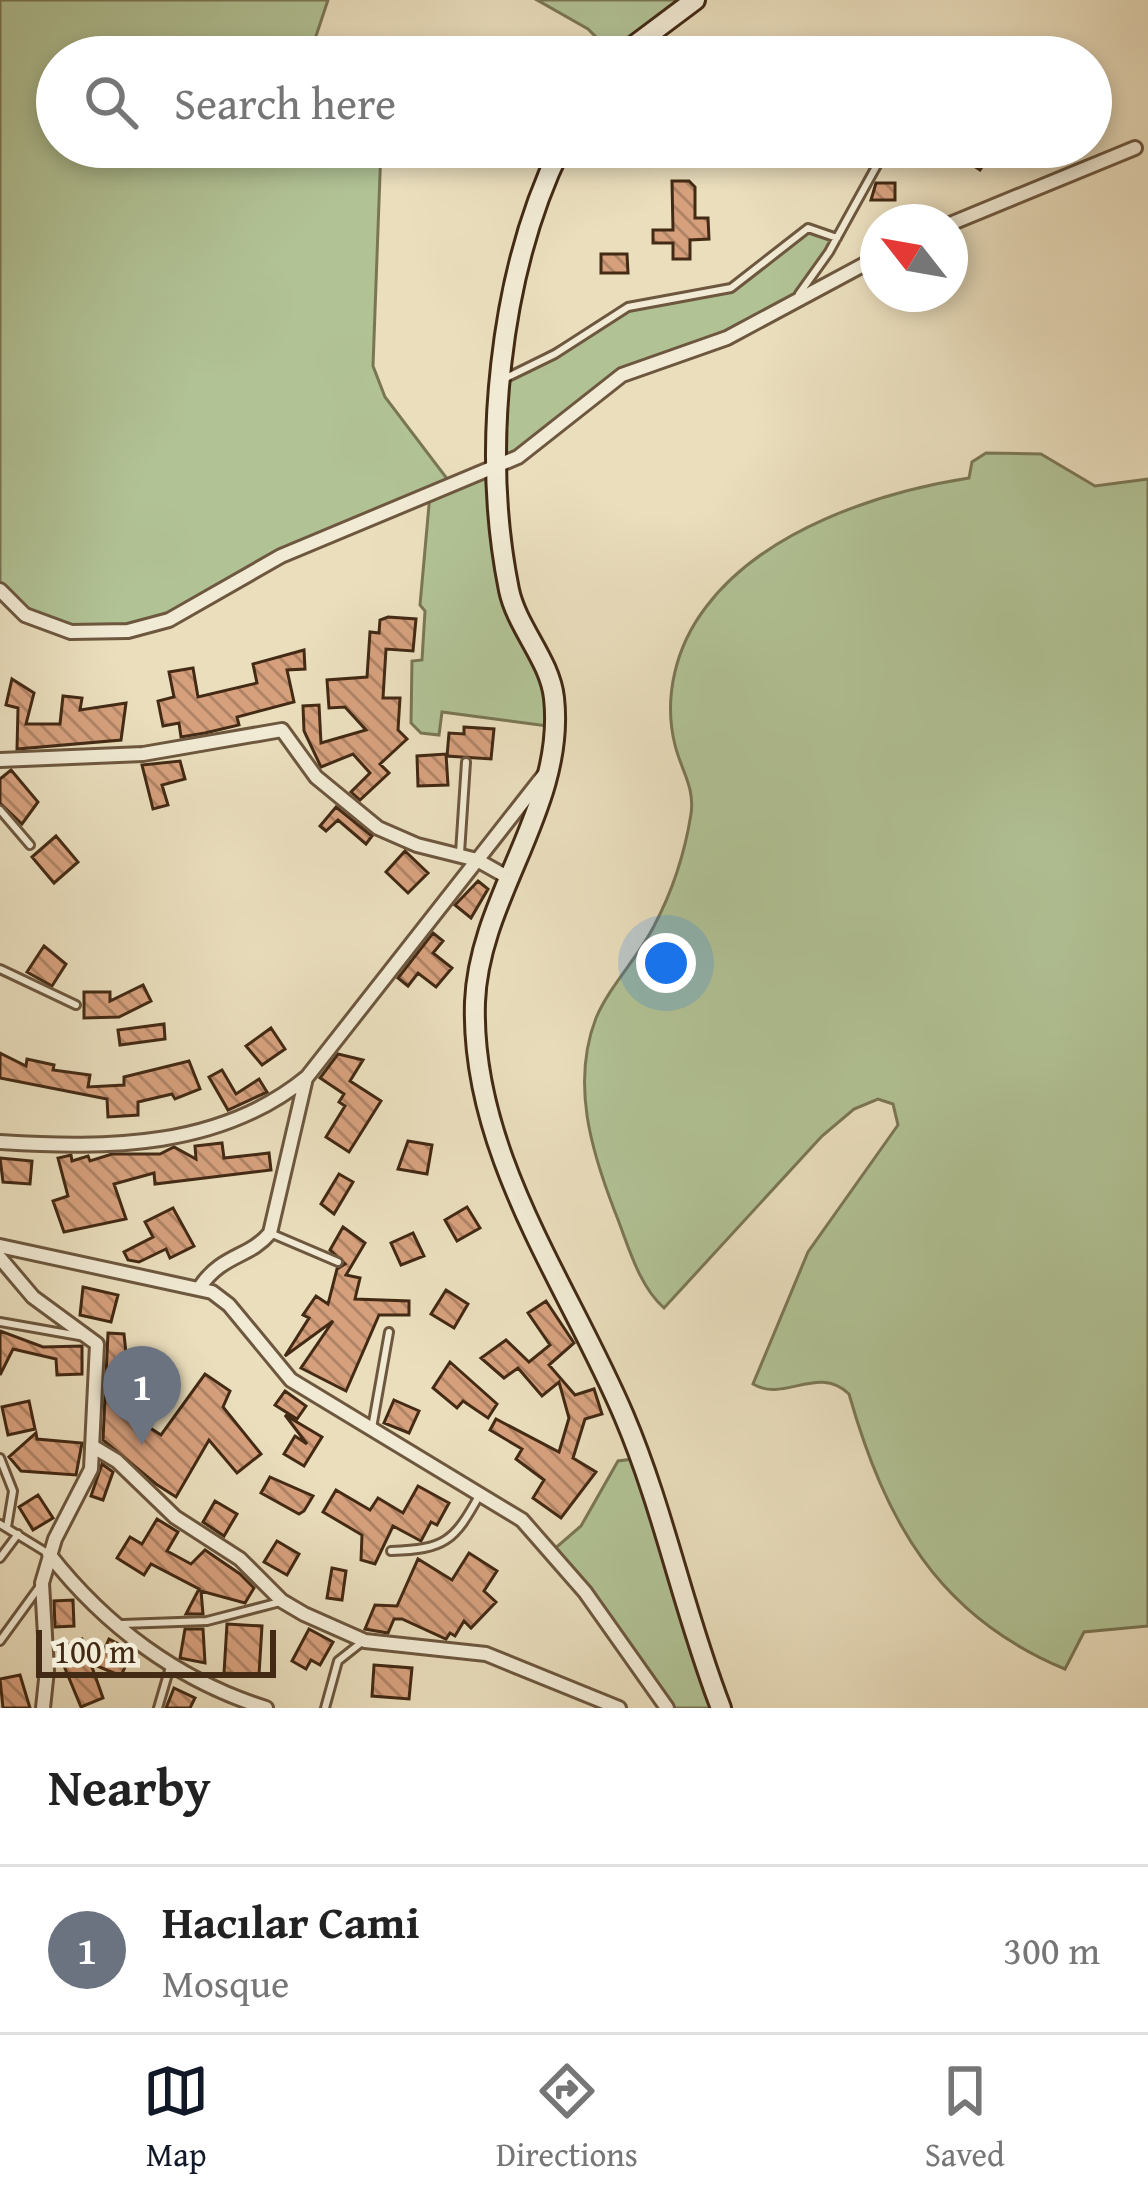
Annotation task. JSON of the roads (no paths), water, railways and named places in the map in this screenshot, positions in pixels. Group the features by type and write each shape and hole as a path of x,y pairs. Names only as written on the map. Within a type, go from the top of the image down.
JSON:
{"street":[{"path":"647,36 695,0"},
{"path":"1112,157 1135,148"},
{"path":"554,168 521,250 502,379 499,465 510,594 554,698 548,770 480,961 475,1001 488,1101 533,1232 635,1443 691,1631 722,1708"},
{"path":"968,217 1086,168"},
{"path":"0,590 25,615 53,628 97,634 151,626 194,609 281,556 499,465 538,445 622,375 727,338 860,267"},
{"path":"0,760 143,754 282,730 316,777 378,828 477,860 509,878"},
{"path":"0,1142 213,1132 259,1112 307,1077 548,770"},
{"path":"200,1287 225,1258 257,1245 270,1233 307,1077"},
{"path":"0,1246 200,1287 229,1306 291,1381 481,1491 522,1520 552,1551 667,1708"},
{"path":"0,1258 33,1297 94,1338 99,1368 87,1484 49,1554 42,1583 47,1670 43,1708"},
{"path":"92,1446 117,1461 175,1517 240,1559 283,1601 365,1641 486,1654 619,1708"},
{"path":"49,1554 170,1667 218,1693 266,1708"}],"lane":[{"path":"789,306 837,238 875,168"},
{"path":"502,379 556,354 628,307 731,288 808,228 837,238"},
{"path":"459,856 465,839 466,762"},
{"path":"0,810 30,845"},
{"path":"0,969 76,1005"},
{"path":"270,1233 338,1262"},
{"path":"0,1322 94,1338"},
{"path":"372,1432 389,1332"},
{"path":"0,1458 14,1491 3,1525 49,1554"},
{"path":"391,1551 440,1546 457,1533 481,1491"},
{"path":"0,1558 18,1534"},
{"path":"0,1642 42,1583"},
{"path":"119,1624 207,1621 283,1601"},
{"path":"325,1708 338,1661 365,1641"},
{"path":"158,1708 170,1667"}],"place":[{"name":"Hacılar Cami","path":"142,1445"}]}
